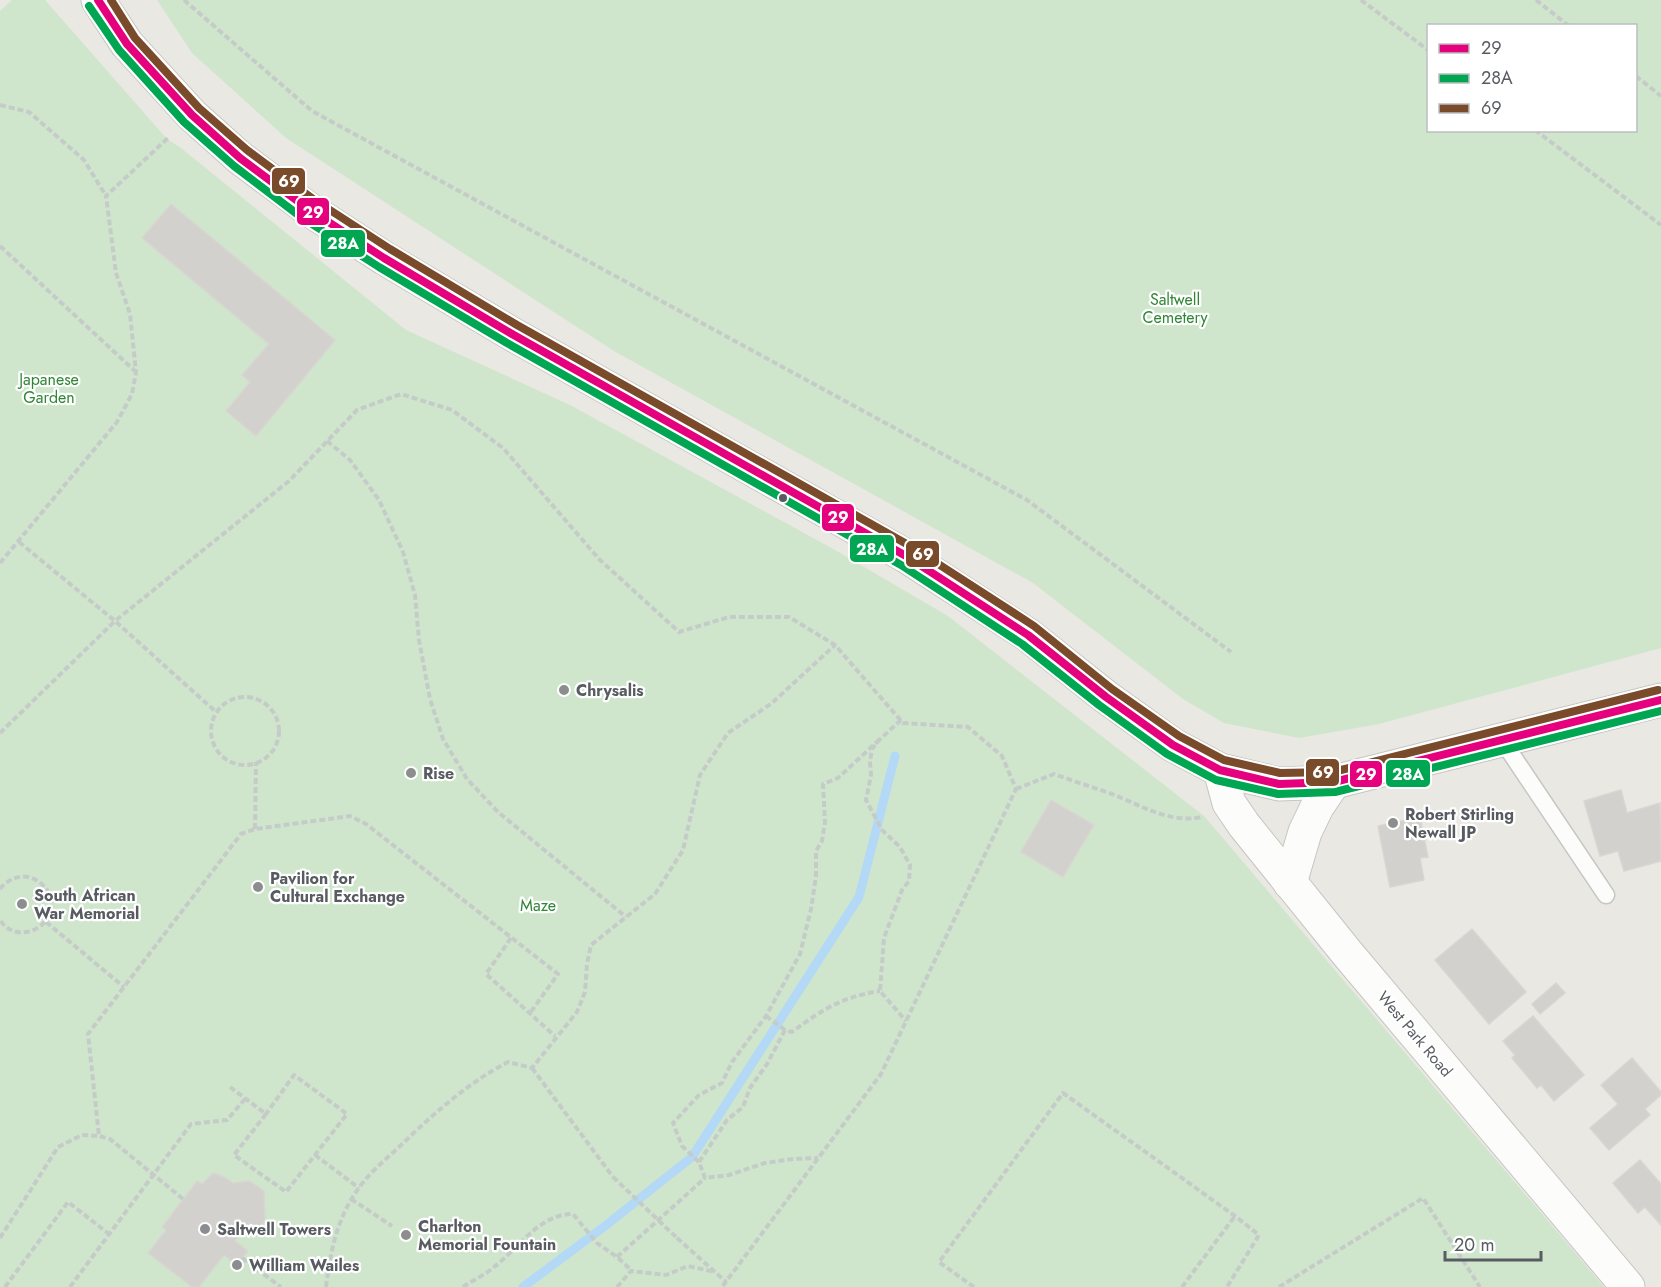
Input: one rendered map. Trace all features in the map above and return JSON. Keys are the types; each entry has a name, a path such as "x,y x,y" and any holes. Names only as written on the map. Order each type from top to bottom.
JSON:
{"street":[{"path":"98,0 127,44 192,115 240,158 307,208 384,258 512,334 906,556 1028,635 1106,697 1173,745 1220,770 1280,784 1334,782 1661,700"},
{"name":"West Park Road","path":"1220,770 1229,803 1290,884 1628,1287"},
{"path":"1290,884 1305,831 1317,807 1334,782"}],"lane":[{"path":"1502,740 1606,895"}],"path":[{"path":"184,0 312,111 1028,500 1231,652"},
{"path":"1361,0 1427,49"},
{"path":"1536,0 1566,24"},
{"path":"1637,78 1661,96"},
{"path":"0,105 30,112 84,160 106,196 116,273 130,314 136,372 132,394 117,422 0,563"},
{"path":"106,196 192,115"},
{"path":"1538,132 1661,225"},
{"path":"0,246 136,372"},
{"path":"0,733 115,621 289,481 357,410 401,394 452,410 503,448 599,559 679,632 729,617 789,617 835,645 903,723 968,727 1002,756 1016,789"},
{"path":"327,441 350,460 379,500 403,552 416,595 419,640 430,699 443,739 467,779 498,812 626,917"},
{"path":"19,542 115,621 216,712"},
{"path":"532,1068 555,1036 577,1012 585,992 591,945 655,894 683,850 700,775 728,733 772,703 835,645"},
{"path":"237,698 257,699 271,709 278,722 278,740 270,754 256,762 242,764 226,759 212,741 211,724 216,712 237,698"},
{"path":"705,1178 699,1162 682,1146 673,1124 699,1095 722,1083 732,1062 766,1016 800,954 811,909 816,876 816,852 822,841 825,822 823,784 838,778 901,720"},
{"path":"879,740 872,749 871,775 866,800 882,830 900,847 910,865 909,881 902,890 884,938 880,991 906,1021"},
{"path":"255,829 256,762"},
{"path":"722,1287 881,1074 1016,789 1054,774 1114,795 1151,812 1192,819 1234,810"},
{"path":"99,1136 88,1034 242,834 255,829 350,816 366,824 558,974 530,1013"},
{"path":"0,920 10,930 19,933 29,932 40,928 46,922 52,903 49,892 41,883 30,878 21,876 1,887"},
{"path":"46,922 124,987"},
{"path":"511,938 486,974 555,1036"},
{"path":"766,1016 785,1030 792,1032 824,1008 854,995 880,991"},
{"path":"699,1162 728,1120 743,1107 750,1088 767,1064 785,1030"},
{"path":"326,1287 334,1238 351,1199 359,1188 430,1117 482,1075 508,1062 532,1068 613,1177 726,1282"},
{"path":"294,1075 347,1114 286,1192 234,1155 266,1114 294,1075"},
{"path":"230,1087 266,1114"},
{"path":"974,1287 939,1262 1063,1093 1259,1235 1227,1287"},
{"path":"70,1287 191,1124 227,1120 245,1099"},
{"path":"0,1238 58,1147 82,1135 110,1139 183,1199"},
{"path":"315,1155 359,1188"},
{"path":"617,1257 705,1178 729,1175 765,1163 818,1158"},
{"path":"1279,1287 1423,1198 1480,1287"},
{"path":"351,1199 392,1226"},
{"path":"5,1287 68,1202 109,1234"},
{"path":"463,1287 493,1269 537,1228 560,1214 573,1214 597,1243 632,1271"},
{"path":"1182,1287 1235,1216"},
{"path":"242,1258 281,1287"},
{"path":"617,1287 631,1271 666,1275 688,1266 715,1272"}],"green space":[{"path":"12,0 45,0 167,139 406,330 570,405 835,550 948,616 1204,816 1604,1287 0,1287 0,11"},
{"name":"Saltwell Cemetery","path":"157,0 1661,0 1661,648 1379,724 1299,738 1224,723 1183,699 1033,583 614,351 286,138 192,53"}],"building":[{"path":"171,204 335,340 256,436 226,411 250,382 242,375 269,344 142,238"},
{"path":"1621,790 1627,813 1660,803 1661,861 1624,871 1618,851 1600,856 1584,801"},
{"path":"1051,800 1094,825 1063,877 1021,852"},
{"path":"1420,817 1428,857 1420,858 1424,880 1390,887 1378,826"},
{"path":"1472,929 1526,992 1489,1024 1435,960"},
{"path":"1556,983 1565,993 1540,1014 1532,1004"},
{"path":"1533,1016 1584,1075 1554,1101 1541,1085 1537,1088 1512,1058 1515,1055 1503,1041"},
{"path":"1632,1058 1661,1092 1661,1095 1645,1109 1650,1115 1609,1150 1590,1128 1618,1104 1601,1085"},
{"path":"1640,1160 1661,1184 1661,1225 1645,1207 1638,1213 1613,1183"},
{"name":"Saltwell Towers","path":"213,1173 233,1183 250,1181 264,1191 265,1220 261,1226 253,1227 250,1223 235,1241 248,1251 237,1265 224,1255 199,1287 192,1287 148,1253 166,1230 162,1227 197,1181 202,1184"}],"waterway":[{"path":"523,1287 692,1157 859,897 895,756"}],"transit line":[{"name":"29","path":"98,0 127,44 192,115 240,158 307,208 384,258 512,334 906,556 1028,635 1106,697 1173,745 1220,770 1279,784 1334,782 1661,700"},
{"name":"69","path":"111,0 135,38 199,108 247,150 313,199 390,249 517,325 912,547 1034,626 1112,689 1179,736 1224,760 1280,773 1333,772 1658,690"},
{"name":"28A","path":"89,6 119,50 184,122 234,166 301,217 379,267 507,343 901,565 1022,644 1099,705 1167,754 1216,780 1278,794 1335,792 1661,711"}],"place":[{"name":"Chrysalis","path":"564,690"},
{"name":"Rise","path":"411,773"},
{"name":"Robert Stirling Newall JP","path":"1393,823"},
{"name":"Pavilion for Cultural Exchange","path":"258,887"},
{"name":"South African War Memorial","path":"22,904"},
{"name":"Saltwell Towers","path":"205,1229"},
{"name":"Charlton Memorial Fountain","path":"406,1235"},
{"name":"William Wailes","path":"237,1265"}],"park label":[{"name":"Japanese Garden","path":"49,388"},
{"name":"Maze","path":"538,905"}]}
